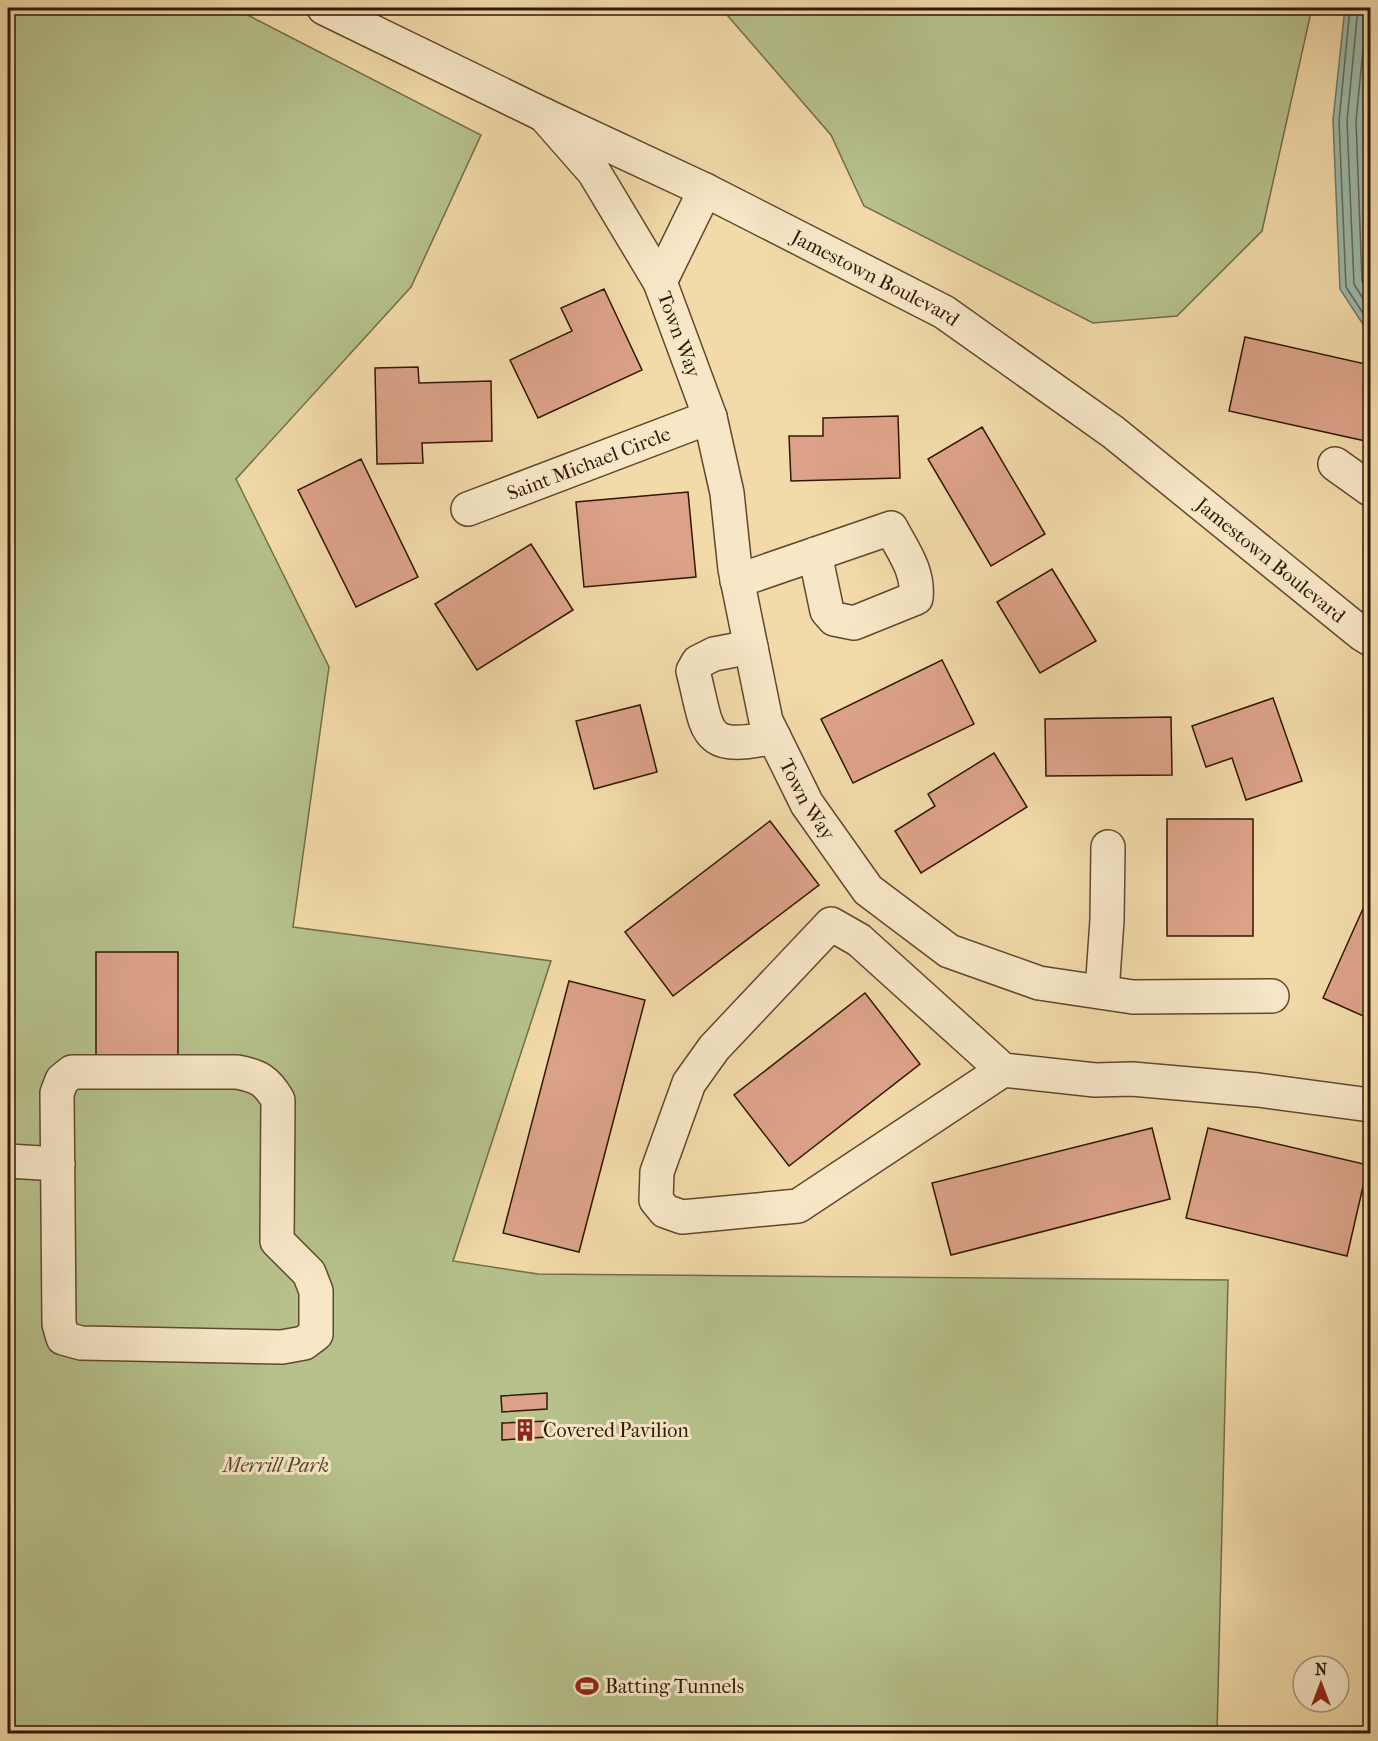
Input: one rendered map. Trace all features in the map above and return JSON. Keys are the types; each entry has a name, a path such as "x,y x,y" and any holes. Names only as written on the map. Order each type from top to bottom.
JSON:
{"street":[{"name":"Jamestown Boulevard","path":"324,8 705,190 944,312 1113,432 1371,639"},
{"name":"Town Way","path":"544,115 594,172 660,282 710,417 727,493 737,581 766,721 807,804 868,890 949,951 1039,983 1134,997 1272,996"},
{"name":"Town Way","path":"660,282 705,190"},
{"name":"Saint Michael Circle","path":"468,509 710,417"},
{"path":"1335,464 1371,489"},
{"path":"737,581 815,554 891,528 915,572 918,586 916,598 854,623 834,619 827,611 815,554"},
{"path":"751,647 714,654 698,662 693,671 707,724 715,738 725,742 746,743 774,737"},
{"path":"1102,992 1107,920 1108,847"},
{"path":"1003,1070 798,1206 682,1217 665,1211 656,1200 657,1172 689,1083 714,1048 831,924 858,940 1003,1070 1095,1080 1132,1079 1258,1090 1371,1105"},
{"path":"72,1072 237,1072 254,1075 271,1087 278,1100 277,1241 309,1274 316,1291 316,1334 304,1343 282,1347 81,1343 63,1338 59,1324 58,1164 57,1093 62,1080 72,1072"},
{"path":"8,1161 58,1164"}],"green space":[{"name":"Merrill Park","path":"8,8 234,8 481,135 411,287 236,479 329,667 293,927 551,961 453,1261 538,1274 1228,1280 1217,1733 8,1734"},
{"path":"721,8 1312,8 1262,231 1177,316 1093,323 864,206 831,135"}],"water":[{"path":"1345,8 1370,8 1370,331 1366,329 1340,289 1333,120"}],"building":[{"path":"604,289 642,370 538,418 510,360 572,331 561,308"},
{"path":"1245,337 1370,365 1370,442 1229,411"},
{"path":"418,367 419,383 491,381 492,441 422,443 423,463 377,464 375,368"},
{"path":"898,416 900,478 791,481 789,436 823,436 823,418"},
{"path":"982,427 1045,534 991,566 928,459"},
{"path":"361,459 418,577 356,607 298,490"},
{"path":"688,492 696,577 584,587 576,502"},
{"path":"531,544 573,610 477,670 435,604"},
{"path":"1052,569 1096,641 1040,673 997,602"},
{"path":"942,660 974,724 853,783 821,719"},
{"path":"1273,698 1302,781 1246,800 1232,758 1206,767 1192,726"},
{"path":"640,705 657,772 594,789 576,721"},
{"path":"1171,717 1172,775 1046,776 1045,719"},
{"path":"994,753 1027,807 921,873 895,831 935,806 928,794"},
{"path":"1167,819 1253,819 1253,936 1167,936"},
{"path":"770,821 819,885 673,996 625,932"},
{"path":"1370,893 1370,1019 1323,998"},
{"path":"96,952 178,952 178,1058 96,1058"},
{"path":"569,981 645,1000 579,1252 503,1233"},
{"path":"865,993 920,1064 789,1166 734,1095"},
{"path":"1152,1128 1170,1199 951,1255 932,1183"},
{"path":"1208,1128 1368,1165 1347,1256 1186,1218"},
{"name":"Covered Pavilion","path":"547,1393 547,1409 502,1412 501,1396"},
{"name":"Covered Pavilion","path":"548,1421 547,1437 502,1440 502,1423"}],"place":[{"name":"Covered Pavilion","path":"525,1430"},
{"name":"Batting Tunnels","path":"587,1686"}]}
